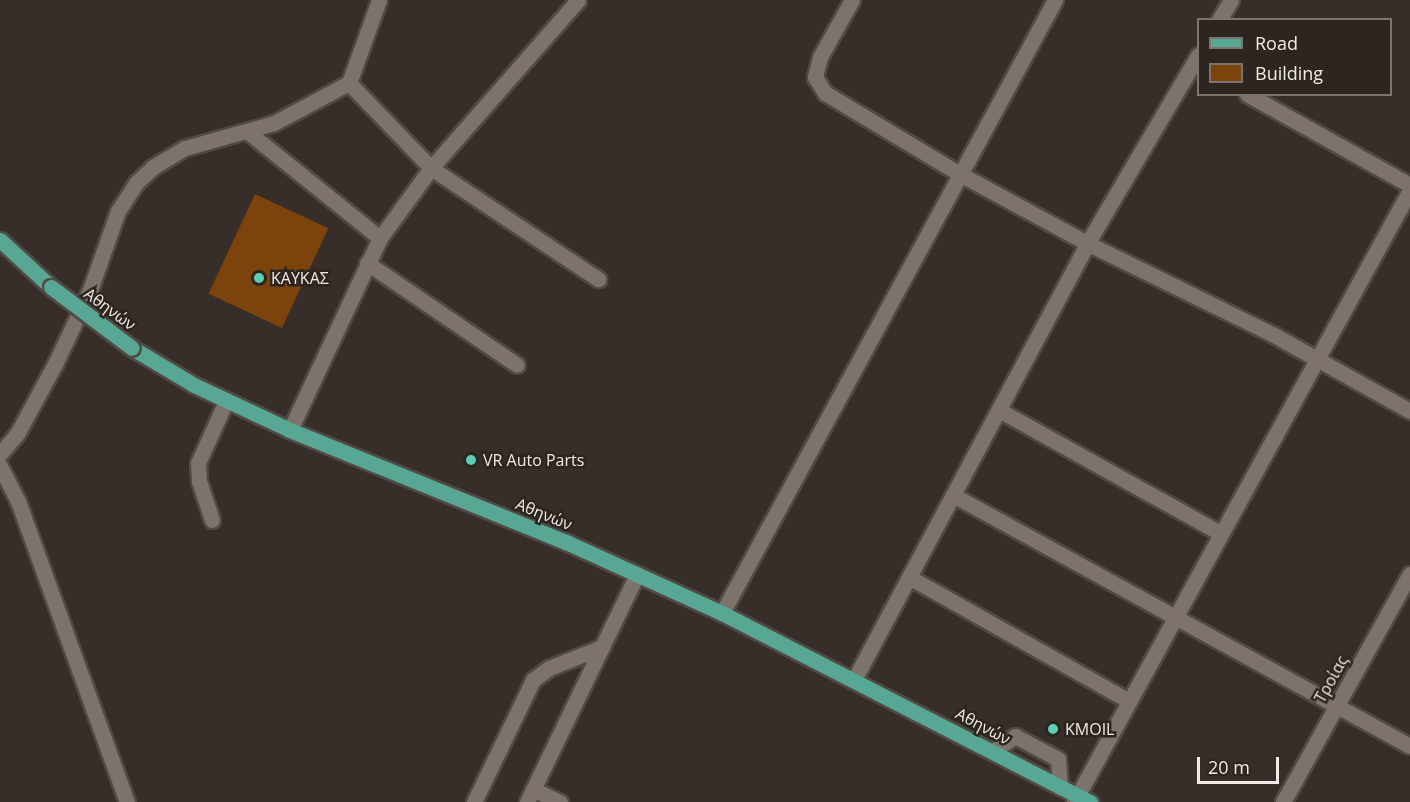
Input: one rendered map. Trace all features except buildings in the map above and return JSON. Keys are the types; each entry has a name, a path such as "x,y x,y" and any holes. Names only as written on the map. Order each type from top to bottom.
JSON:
{"main road":[{"name":"Αθηνών","path":"0,240 51,287 132,348 225,401 637,574 722,613 855,678 1060,787 1080,800"}],"street":[{"path":"290,430 380,238 431,168 578,0"},
{"path":"852,0 820,57 815,77 825,93 958,173 1088,243 1318,358 1410,411"},
{"path":"722,613 958,173 1055,0"},
{"path":"1220,18 1231,0"},
{"path":"0,454 17,434 55,364 90,290 118,211 133,187 153,167 185,148 248,132 349,83 376,1"},
{"path":"855,678 1088,243 1197,62"},
{"path":"349,83 431,168 598,279"},
{"path":"1252,96 1410,185"},
{"path":"248,132 380,238"},
{"path":"1080,800 1127,700 1410,190"},
{"path":"367,263 517,365"},
{"path":"212,520 199,481 198,463 225,401"},
{"path":"999,410 1220,533"},
{"path":"0,466 18,501 128,802"},
{"path":"953,495 1410,747"},
{"path":"560,802 530,796 637,574"},
{"name":"Τροίας","path":"1283,802 1410,574"},
{"path":"909,577 1127,700"},
{"path":"474,802 533,680 549,668 602,647"},
{"path":"993,751 1015,736 1059,759 1060,787"}],"place":[{"name":"ΚΑΥΚΑΣ","path":"259,278"},
{"name":"VR Auto Parts","path":"471,460"},
{"name":"KMOIL","path":"1053,729"}]}
